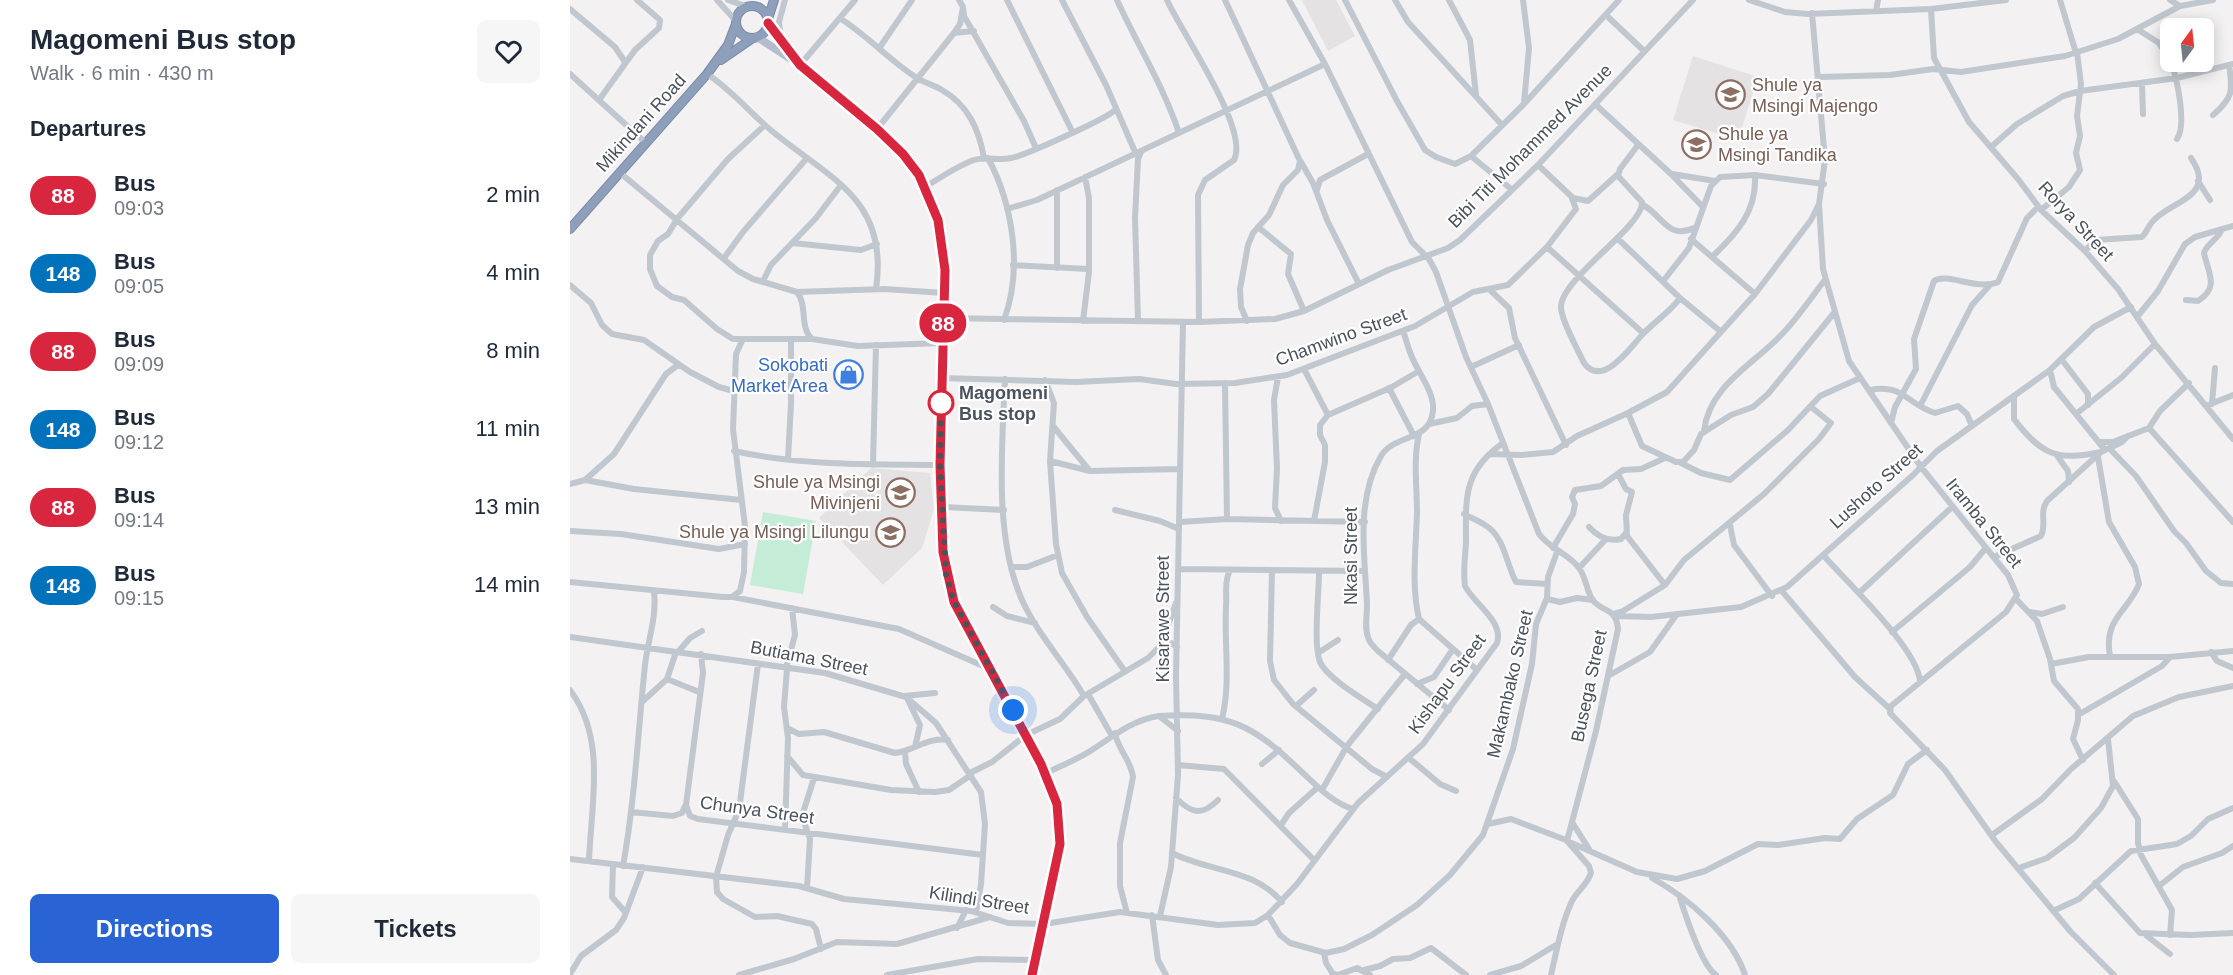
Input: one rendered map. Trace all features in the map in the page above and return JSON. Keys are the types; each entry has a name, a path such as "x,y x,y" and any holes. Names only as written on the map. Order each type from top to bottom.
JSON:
{"highway":[{"path":"760,0 741,10 736,22 742,34 755,38 763,34 774,0"},
{"path":"750,6 762,10 768,21"},
{"name":"Mikindani Road","path":"570,230 707,74 728,45 736,22"},
{"name":"Mikindani Road","path":"713,66 755,38"}],"main road":[{"path":"768,21 781,42 800,65"},
{"path":"755,38 800,65 877,129 903,154 925,187 941,234 944,293 940,465 943,552 954,602 1046,773 1057,804 1060,825 1056,869 1032,975"}],"street":[{"path":"599,100 625,62 661,24 657,16 637,0"},
{"path":"717,0 736,22"},
{"path":"728,0 750,6"},
{"path":"781,42 779,22 785,0"},
{"path":"800,65 855,0"},
{"path":"880,47 912,0"},
{"path":"959,0 964,16 1036,148"},
{"path":"1007,0 1072,131"},
{"path":"1062,0 1106,84 1115,110 1138,153 1135,218 1138,321"},
{"path":"1117,0 1152,74 1168,101 1179,133"},
{"path":"1167,0 1226,110 1237,138 1237,155 1231,163 1205,180 1198,195 1199,322"},
{"path":"1225,0 1359,284"},
{"path":"1289,0 1325,64 1412,242 1426,255 1436,272 1447,306 1539,534 1555,550 1579,568 1593,600"},
{"path":"1345,0 1425,150 1451,163 1471,156 1524,104 1619,0"},
{"path":"1395,0 1408,22 1502,125"},
{"path":"1449,0 1470,40 1476,96"},
{"path":"1523,0 1529,48 1524,104"},
{"name":"Bibi Titi Mohammed Avenue","path":"943,318 1199,322 1275,319 1304,311 1359,284 1448,248 1461,240 1510,189 1538,165 1643,50 1693,0"},
{"path":"1749,0 1785,12 1812,14 1931,9 2006,0"},
{"path":"1876,11 1878,0"},
{"path":"1920,406 1970,310 1990,285 2002,277 2022,227 2040,208 2069,188 2079,172 2076,153 2080,136 2077,116 2080,91 2077,53 2060,0"},
{"path":"2170,0 2180,6"},
{"path":"1819,77 1890,75 1929,69 1943,71 2021,63 2077,53 2118,39 2180,6 2213,0"},
{"path":"877,129 954,33 960,24 963,7"},
{"path":"570,9 615,47 625,62"},
{"name":"Rorya Street","path":"1931,9 1933,54 1958,106 2040,208 2085,251 2131,307 2155,344 2209,405 2233,439"},
{"name":"Iramba Street","path":"1812,14 1825,160 1820,204 1824,281 1849,362 1921,467 1994,557 2015,587 2016,599"},
{"path":"1606,15 1643,50"},
{"path":"841,19 917,78 951,95 968,113 978,133 986,158 1002,188 1007,209 1013,265 1010,297 1004,320"},
{"path":"2137,29 2160,44"},
{"path":"954,33 974,31"},
{"path":"1007,209 1026,204 1057,190 1325,64"},
{"path":"1991,147 2002,135 2056,98 2080,91 2177,78 2231,65 2230,97 2212,115"},
{"path":"2175,72 2182,128 2177,139"},
{"path":"570,74 646,142"},
{"path":"707,74 744,104 765,125 842,185 866,211 875,231 877,244 876,289"},
{"path":"2142,84 2143,114"},
{"path":"1595,104 1702,206"},
{"path":"925,187 965,164 986,158 1008,159 1106,118 1115,110"},
{"path":"1106,118 1121,122"},
{"path":"765,125 728,159 677,219 668,234 652,249 650,262 657,286 672,297 689,303 726,336 742,341 812,339 829,343 876,345 942,343"},
{"path":"1538,165 1573,198 1588,201 1618,174 1638,145"},
{"path":"1316,191 1320,180 1368,154"},
{"path":"1471,156 1510,189"},
{"path":"724,258 743,232 807,158"},
{"path":"2085,251 2095,240 2123,240 2144,236 2155,219 2188,199 2198,181 2198,170 2191,158"},
{"path":"1247,321 1241,307 1241,278 1248,244 1258,227 1267,218 1283,185 1298,170 1300,161"},
{"path":"620,172 738,271 763,281 797,292 876,289 944,293"},
{"path":"1618,174 1643,205 1674,232 1682,233 1694,228"},
{"path":"1671,174 1714,181 1730,175 1824,184"},
{"path":"1713,255 1748,217 1755,189 1755,176"},
{"path":"1083,321 1088,269 1089,198 1085,177"},
{"path":"1664,280 1686,253 1702,206 1714,181"},
{"path":"2198,181 2210,200"},
{"path":"763,281 771,265 842,185"},
{"path":"1057,190 1057,268"},
{"name":"Chamwino Street","path":"941,378 1076,382 1139,379 1180,383 1225,383 1278,377 1304,369 1357,346 1403,331 1434,316 1473,292 1508,285 1547,247 1574,213 1573,198"},
{"path":"1490,454 1550,452 1666,392 1755,294 1811,220 1820,204"},
{"path":"1643,205 1635,219 1579,277 1563,298 1561,307 1586,367 1597,370 1611,366 1680,298"},
{"path":"2137,316 2158,291 2185,244 2195,237 2233,226"},
{"path":"1258,227 1292,254 1288,274 1304,311"},
{"path":"2186,300 2198,301 2209,290 2212,279 2205,251 2218,239 2222,229"},
{"path":"1617,238 1664,280 1680,298 1720,331"},
{"path":"1691,239 1713,255 1755,294"},
{"path":"792,243 861,250 877,244"},
{"path":"1547,247 1643,333"},
{"path":"1013,265 1088,269"},
{"path":"1891,423 1895,407 1916,369 1914,339 1934,281 1941,278 1976,285 1990,285"},
{"path":"1681,463 1694,451 1704,431 1708,411 1722,388 1783,333 1824,281"},
{"path":"570,285 591,303 607,330 618,336 644,340 678,365 719,387 734,391"},
{"path":"1490,290 1509,308 1519,345 1566,445"},
{"path":"797,292 802,303 807,333 812,339"},
{"name":"Lushoto Street","path":"1614,615 1677,614 1741,608 1772,596 1824,556 1847,532 1937,451 2050,370 2094,327 2131,307"},
{"path":"1704,431 1759,403 1834,313"},
{"name":"Kisarawe Street","path":"1160,916 1172,853 1178,765 1177,647 1183,416 1180,383 1183,322"},
{"path":"1403,331 1432,404 1429,424 1450,420 1468,407 1488,404"},
{"path":"788,459 791,340"},
{"path":"732,597 738,594 742,585 745,544 735,451 734,391 736,354 742,341"},
{"path":"2076,414 2136,364 2155,344"},
{"path":"873,465 876,345"},
{"path":"1471,367 1519,345"},
{"path":"2062,360 2088,394 2088,405"},
{"path":"585,480 614,454 666,374 678,365"},
{"path":"2209,405 2215,368"},
{"path":"1304,369 1328,415"},
{"path":"2050,370 2054,387 2100,442 2104,452 2112,529 2128,553 2139,579 2137,588 2114,622 2109,644 2110,656"},
{"path":"1314,521 1325,462 1325,445 1320,435 1320,425 1328,415 1389,388 1419,371"},
{"path":"1278,377 1274,390 1276,512 1281,521"},
{"path":"1629,413 1642,446 1701,473 1730,480 1826,392 1860,378"},
{"path":"1005,379 1001,476 1011,567 1016,586 1035,623 1114,735 1132,768 1133,777 1119,858 1120,886 1126,913"},
{"path":"1045,380 1054,403 1050,461 1060,565 1077,602 1124,670"},
{"path":"1265,380 1274,390"},
{"path":"1225,383 1227,519"},
{"path":"2100,442 2113,442 2149,428 2160,411 2189,383"},
{"path":"1870,390 1886,387 1937,413 1952,406 1958,406 1967,414 1972,426"},
{"path":"1389,388 1417,435 1415,592 1419,619 1477,670"},
{"path":"2209,405 2233,395"},
{"path":"2014,396 2012,409 2016,421 2042,448 2058,456 2080,458 2104,452"},
{"path":"1614,615 1665,585 1688,556 1730,525 1830,427 1831,422 1811,407"},
{"name":"Nkasi Street","path":"1429,424 1417,435 1392,444 1380,457 1370,483 1365,522 1363,572 1369,640 1388,660 1449,710"},
{"path":"1053,426 1090,471"},
{"path":"2149,428 2233,522"},
{"path":"1994,557 2041,536 2044,527 2044,505 2104,452 2128,436"},
{"name":"Kishapu Street","path":"1316,858 1353,809 1423,744 1495,647 1499,635 1494,622 1470,596 1465,586 1464,514 1468,486 1490,454 1503,443"},
{"path":"735,451 788,459 873,465 940,465"},
{"path":"2104,452 2136,476 2174,531 2186,543 2206,571 2221,583 2233,584"},
{"path":"2058,456 2068,472 2069,482"},
{"path":"1665,585 1627,533 1626,515 1632,492 1626,489 1618,474 1623,470 1641,469 1666,458"},
{"path":"1050,461 1090,471 1180,469"},
{"name":"Makambako Street","path":"1324,953 1344,949 1371,935 1417,905 1457,867 1483,835 1516,738 1532,664 1534,632 1540,610 1547,599 1547,584 1555,550 1573,514 1575,504 1572,501 1573,492 1577,488 1601,486 1618,474"},
{"path":"570,484 585,480 634,489 741,500"},
{"path":"943,507 1004,510"},
{"path":"1859,593 1952,507"},
{"path":"1115,510 1180,525 1227,519 1365,522"},
{"path":"1268,520 1276,512"},
{"path":"1464,514 1484,524 1492,531 1504,549 1516,582 1547,584"},
{"path":"1730,525 1734,545 1772,596"},
{"path":"1589,527 1606,539 1619,540 1627,533"},
{"path":"570,531 615,534 719,549 745,544"},
{"path":"1579,568 1606,539"},
{"path":"1892,632 1970,567 1986,549"},
{"path":"1011,567 1020,568 1058,555"},
{"path":"1824,556 1892,632 1918,670 1920,681"},
{"path":"1045,561 1060,565"},
{"path":"1179,569 1363,572"},
{"path":"1222,719 1228,662 1224,628 1227,579 1230,570"},
{"path":"1272,570 1271,670 1281,692 1375,771 1387,777"},
{"path":"1319,572 1318,653 1324,668 1378,709"},
{"path":"570,582 654,592 732,597 899,629 990,669"},
{"path":"1781,590 1855,677 1890,709 1893,717 1927,750 1959,787 1992,835 2054,911 2114,975"},
{"path":"623,866 632,809 654,592"},
{"path":"1547,599 1560,602 1577,598 1593,600"},
{"path":"787,756 797,771 814,778 919,792 946,791 992,762 1026,735 1060,719 1086,695 1124,670 1142,663 1161,645 1178,599"},
{"path":"1890,709 1920,681 1998,619 2016,599 2030,612 2040,630 2054,681 2074,703 2078,715 2073,739 2083,760"},
{"name":"Busega Street","path":"1567,840 1596,731 1618,629 1614,615 1593,600"},
{"path":"993,607 1007,616 1035,623"},
{"path":"2030,612 2042,614 2063,607"},
{"path":"785,830 787,728 784,707 787,668 795,635 792,608"},
{"path":"1608,676 1650,652 1677,614"},
{"path":"1388,660 1411,625 1419,619"},
{"path":"642,702 668,679 677,652 685,642 702,631"},
{"name":"Butiama Street","path":"570,637 648,650 700,654 846,678 905,697 924,710 948,740 981,792 984,807 983,855 976,912"},
{"path":"1318,653 1338,640"},
{"path":"1161,645 1171,643 1177,647"},
{"path":"1417,684 1434,677 1453,649"},
{"path":"2051,664 2079,658 2170,657 2233,651"},
{"path":"2211,652 2217,661 2233,668"},
{"name":"Chunya Street","path":"700,654 703,673 686,805 690,816 983,855"},
{"path":"2078,715 2162,666 2170,657"},
{"path":"758,664 739,810 716,877 718,895 737,905 742,912 759,918 777,916 814,926 821,949"},
{"path":"1281,825 1289,813 1320,788 1347,746 1405,674"},
{"path":"1992,835 2042,799 2133,716 2179,698 2232,686 2233,678"},
{"path":"668,679 699,692"},
{"path":"570,690 589,731 594,752 589,861"},
{"path":"1296,706 1314,690"},
{"path":"915,747 920,725 905,697 935,693"},
{"path":"1046,773 1082,756 1138,721 1159,716 1179,715 1222,719 1244,725 1279,750 1336,802 1353,809"},
{"path":"1159,716 1178,731"},
{"path":"787,728 799,734 824,732 885,752 904,752 936,738 948,740"},
{"path":"2108,739 2108,763 2113,778 2138,819 2139,848 2172,910 2170,935"},
{"path":"1262,764 1279,750"},
{"path":"1647,874 1677,879 1688,878 1755,845 1783,845 1842,837 1857,819 1893,795 1908,764 1927,750"},
{"path":"904,752 906,764 919,792"},
{"path":"1408,758 1440,784 1456,791"},
{"path":"1178,765 1224,769 1316,858"},
{"path":"807,888 810,843 802,816 814,778"},
{"path":"2019,868 2047,858 2086,827 2111,792 2113,778"},
{"path":"1176,798 1189,811 1198,812 1206,810 1218,800"},
{"path":"632,809 640,812 679,815 686,805"},
{"path":"2054,911 2071,904 2127,854 2139,848 2163,847 2183,841 2203,822 2233,808"},
{"path":"1487,824 1502,819 1514,820 1647,874 1679,895 1727,944 1745,975"},
{"path":"1572,822 1589,849"},
{"path":"810,843 820,834"},
{"path":"1551,975 1556,945 1572,900 1591,873 1589,866 1567,840"},
{"path":"2159,886 2183,867 2222,853 2233,846"},
{"path":"1172,853 1189,861 1253,878 1272,890 1281,902"},
{"name":"Kilindi Street","path":"570,859 807,888 844,899 966,910 1008,923 1044,924 1107,912 1152,915 1235,926 1255,922 1268,915 1316,858"},
{"path":"613,864 612,897 626,913"},
{"path":"570,974 581,956 616,930 626,913 643,867"},
{"path":"2095,883 2138,932 2170,935 2233,933"},
{"path":"1679,895 1702,954 1716,975"},
{"path":"957,928 966,910"},
{"path":"1152,915 1158,960 1166,975"},
{"path":"1268,915 1280,935 1290,943 1324,953 1333,974 1338,975 1353,969 1364,970 1380,966 1393,959 1410,958 1431,948 1466,975"},
{"path":"739,975 843,941 897,944 990,917"},
{"path":"2144,934 2170,954"},
{"path":"1490,975 1521,966 1556,945"},
{"path":"887,975 978,959 1036,960"},
{"path":"1364,970 1370,975"}],"shaded area":[{"path":"1302,0 1336,0 1355,36 1328,51"},
{"path":"1693,56 1758,77 1738,140 1673,120"},
{"path":"871,468 930,473 934,509 922,548 883,585 819,518"}],"green space":[{"path":"763,512 816,521 803,594 750,585"}],"bus line":[{"name":"88","path":"768,23 800,65 839,96 903,154 919,175 938,220 945,270 940,465 946,574 954,602 1046,773 1057,804 1060,825 1056,869 1032,975"}],"place":[{"name":"Shule ya Msingi Majengo","path":"1731,95"},
{"name":"Shule ya Msingi Tandika","path":"1697,144"},
{"name":"Sokobati Market Area","path":"849,375"},
{"name":"Magomeni Bus stop","path":"941,403"},
{"name":"Shule ya Msingi Mivinjeni","path":"901,492"},
{"name":"Shule ya Msingi Lilungu","path":"890,532"}],"route":[{"path":"941,403 941,397 940,465 946,574 954,602 1013,710"}]}
